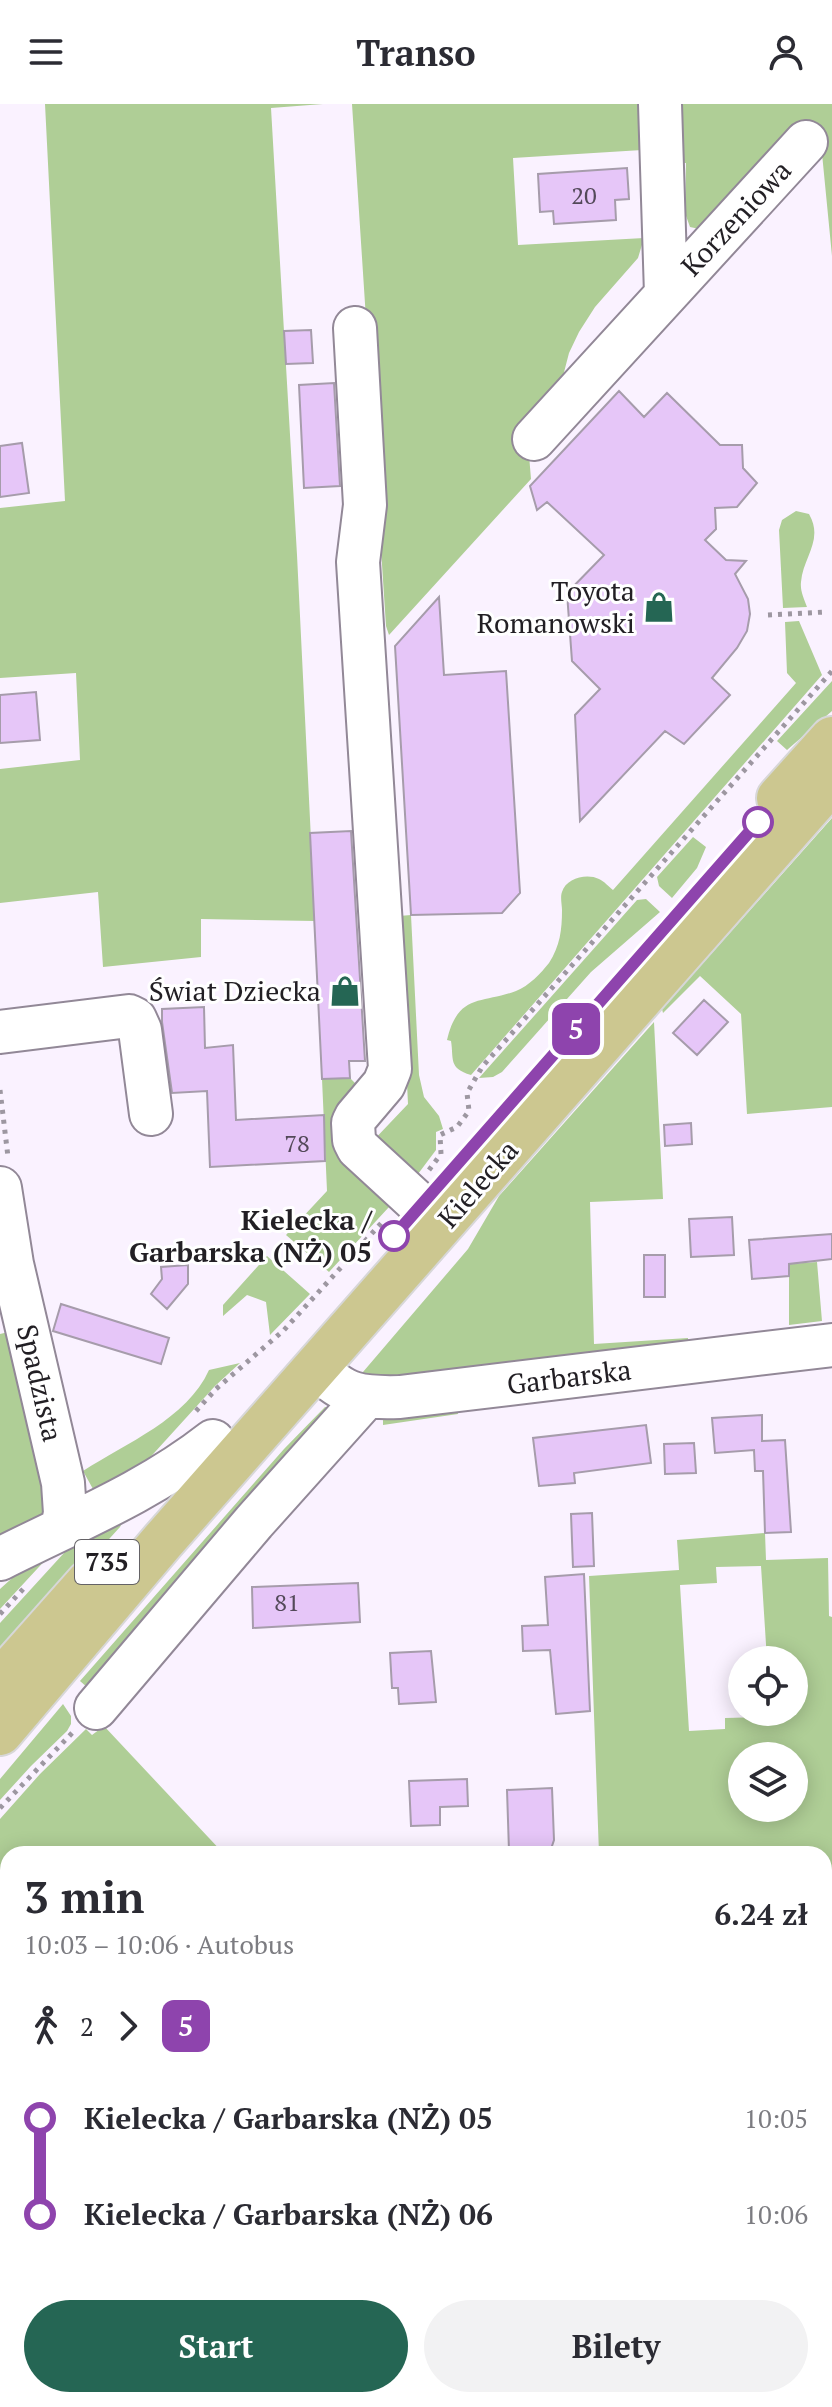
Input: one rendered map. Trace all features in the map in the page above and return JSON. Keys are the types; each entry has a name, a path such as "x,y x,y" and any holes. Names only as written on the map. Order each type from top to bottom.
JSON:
{"main road":[{"name":"Kielecka","path":"0,1682 202,1430 832,739"},
{"name":"Kielecka","path":"0,1733 152,1554 832,781"}],"street":[{"name":"Korzeniowa","path":"660,104 666,294"},
{"name":"Korzeniowa","path":"534,439 806,142"},
{"path":"355,328 365,505 358,562 390,1069 384,1084 356,1117 353,1134 358,1148 414,1199"},
{"path":"0,1032 129,1016 135,1019 140,1030 151,1114"},
{"name":"Spadzista","path":"0,1188 12,1264 63,1483 65,1513 79,1520"},
{"name":"Garbarska","path":"316,1368 345,1392 366,1397 400,1397 832,1345"},
{"path":"96,1708 254,1522 366,1397"},
{"path":"8,1560 165,1477 202,1430"}],"path":[{"path":"768,615 825,612"},
{"path":"202,1430 216,1389 284,1330 414,1199 438,1161 442,1149 440,1135 457,1127 469,1111 467,1093 482,1067 832,671"},
{"path":"0,1808 96,1708"}],"green space":[{"path":"45,104 323,104 271,108 315,921 201,919 201,957 103,967 98,892 0,903 0,769 80,760 76,673 0,678 0,508 65,501"},
{"path":"352,104 640,104 642,150 513,158 518,245 644,238 638,258 595,307 579,332 569,353 562,380 526,419 531,479 389,635 386,626"},
{"path":"671,104 832,104 832,256 820,133 704,230 690,227 685,213 686,163 672,163"},
{"path":"796,511 809,514 813,523 814,540 801,582 807,607 783,608 779,530 782,520"},
{"path":"799,621 822,675 471,1075 455,1066 451,1041 447,1040 458,1014 473,1003 521,989 553,957 560,938 564,887 578,878 594,877 613,890 796,683 787,673 785,622"},
{"path":"832,681 832,711 787,750 777,741"},
{"path":"832,818 832,1107 747,1114 741,1014 700,976 663,1013 662,1009"},
{"path":"693,837 706,847 697,868 672,898 659,886 657,877"},
{"path":"646,899 660,912 591,972 502,1072 493,1077 479,1078 637,900"},
{"path":"411,915 419,1075 424,1097 439,1116 443,1129 436,1132 436,1150 414,1175 370,1144 408,1104 399,916"},
{"path":"654,1022 663,1199 590,1202 594,1344 688,1338 688,1344 449,1379 357,1379 468,1249 499,1196"},
{"path":"350,1078 359,1087 390,1202 389,1207 329,1272 286,1235 327,1191 322,1079"},
{"path":"267,1256 310,1294 270,1335 266,1302 247,1295 223,1316 223,1305"},
{"path":"817,1262 822,1321 789,1325 789,1264"},
{"path":"17,1330 56,1514 0,1542 0,1334"},
{"path":"240,1363 145,1463 93,1489 83,1471 171,1416 186,1403 209,1370"},
{"path":"325,1407 343,1409 88,1688 80,1681 284,1449"},
{"path":"457,1407 458,1414 383,1425 383,1418"},
{"path":"123,1521 0,1659 0,1623 64,1553 68,1542"},
{"path":"765,1533 766,1560 828,1558 829,1616 832,1617 832,1846 599,1846 589,1576 679,1570 677,1540"},
{"path":"50,1555 0,1609 0,1589 20,1571"},
{"path":"63,1704 71,1716 67,1731 0,1800 0,1779"},
{"path":"104,1726 216,1846 0,1846 0,1819 86,1729 92,1735"}],"building":[{"path":"627,168 629,199 615,200 616,220 554,224 553,211 540,212 538,174"},
{"path":"311,330 313,363 286,364 284,331"},
{"path":"334,383 340,486 304,488 299,385"},
{"name":"Toyota Romanowski","path":"619,391 644,417 667,393 720,445 742,445 743,468 757,483 737,507 715,508 716,529 705,540 726,560 746,561 735,574 748,599 750,614 747,631 737,648 712,678 730,695 684,744 665,731 580,821 575,715 600,689 572,661 567,593 604,555 547,502 537,510 530,486"},
{"path":"22,443 29,493 0,497 0,446"},
{"path":"439,597 444,675 506,671 520,893 502,913 411,915 395,646"},
{"path":"36,692 40,740 0,743 0,695"},
{"name":"Świat Dziecka","path":"351,831 365,1061 349,1061 350,1078 322,1079 310,833"},
{"path":"704,1000 728,1022 697,1055 673,1033"},
{"path":"204,1007 205,1048 233,1045 236,1120 324,1115 325,1161 210,1167 207,1091 172,1093 162,1022 162,1009"},
{"path":"691,1123 692,1144 665,1146 664,1125"},
{"path":"732,1217 734,1255 691,1257 689,1219"},
{"path":"832,1234 832,1259 789,1264 789,1276 752,1279 749,1240"},
{"path":"644,1255 665,1255 665,1297 644,1297"},
{"path":"188,1265 188,1284 167,1309 151,1294 162,1279 161,1267"},
{"path":"61,1304 169,1338 161,1364 53,1331"},
{"path":"762,1415 762,1441 785,1440 791,1532 765,1533 763,1471 755,1471 754,1450 715,1453 712,1418"},
{"path":"646,1425 651,1463 574,1473 575,1483 539,1486 533,1438"},
{"path":"694,1443 696,1473 665,1474 664,1444"},
{"path":"592,1513 594,1566 573,1567 571,1514"},
{"path":"584,1574 590,1711 556,1714 550,1650 523,1651 522,1626 548,1625 545,1577"},
{"path":"358,1583 360,1622 253,1628 252,1587"},
{"path":"431,1651 436,1702 399,1704 398,1688 392,1688 390,1653"},
{"path":"467,1779 468,1806 440,1807 440,1825 411,1826 409,1781"},
{"path":"552,1788 552,1846 509,1846 507,1790"}],"bus line":[{"name":"5","path":"394,1236 758,822"}],"place":[{"name":"Toyota Romanowski","path":"659,607"},
{"name":"Świat Dziecka","path":"345,991"},
{"name":"Kielecka / Garbarska (NŻ) 05","path":"394,1236"}]}
